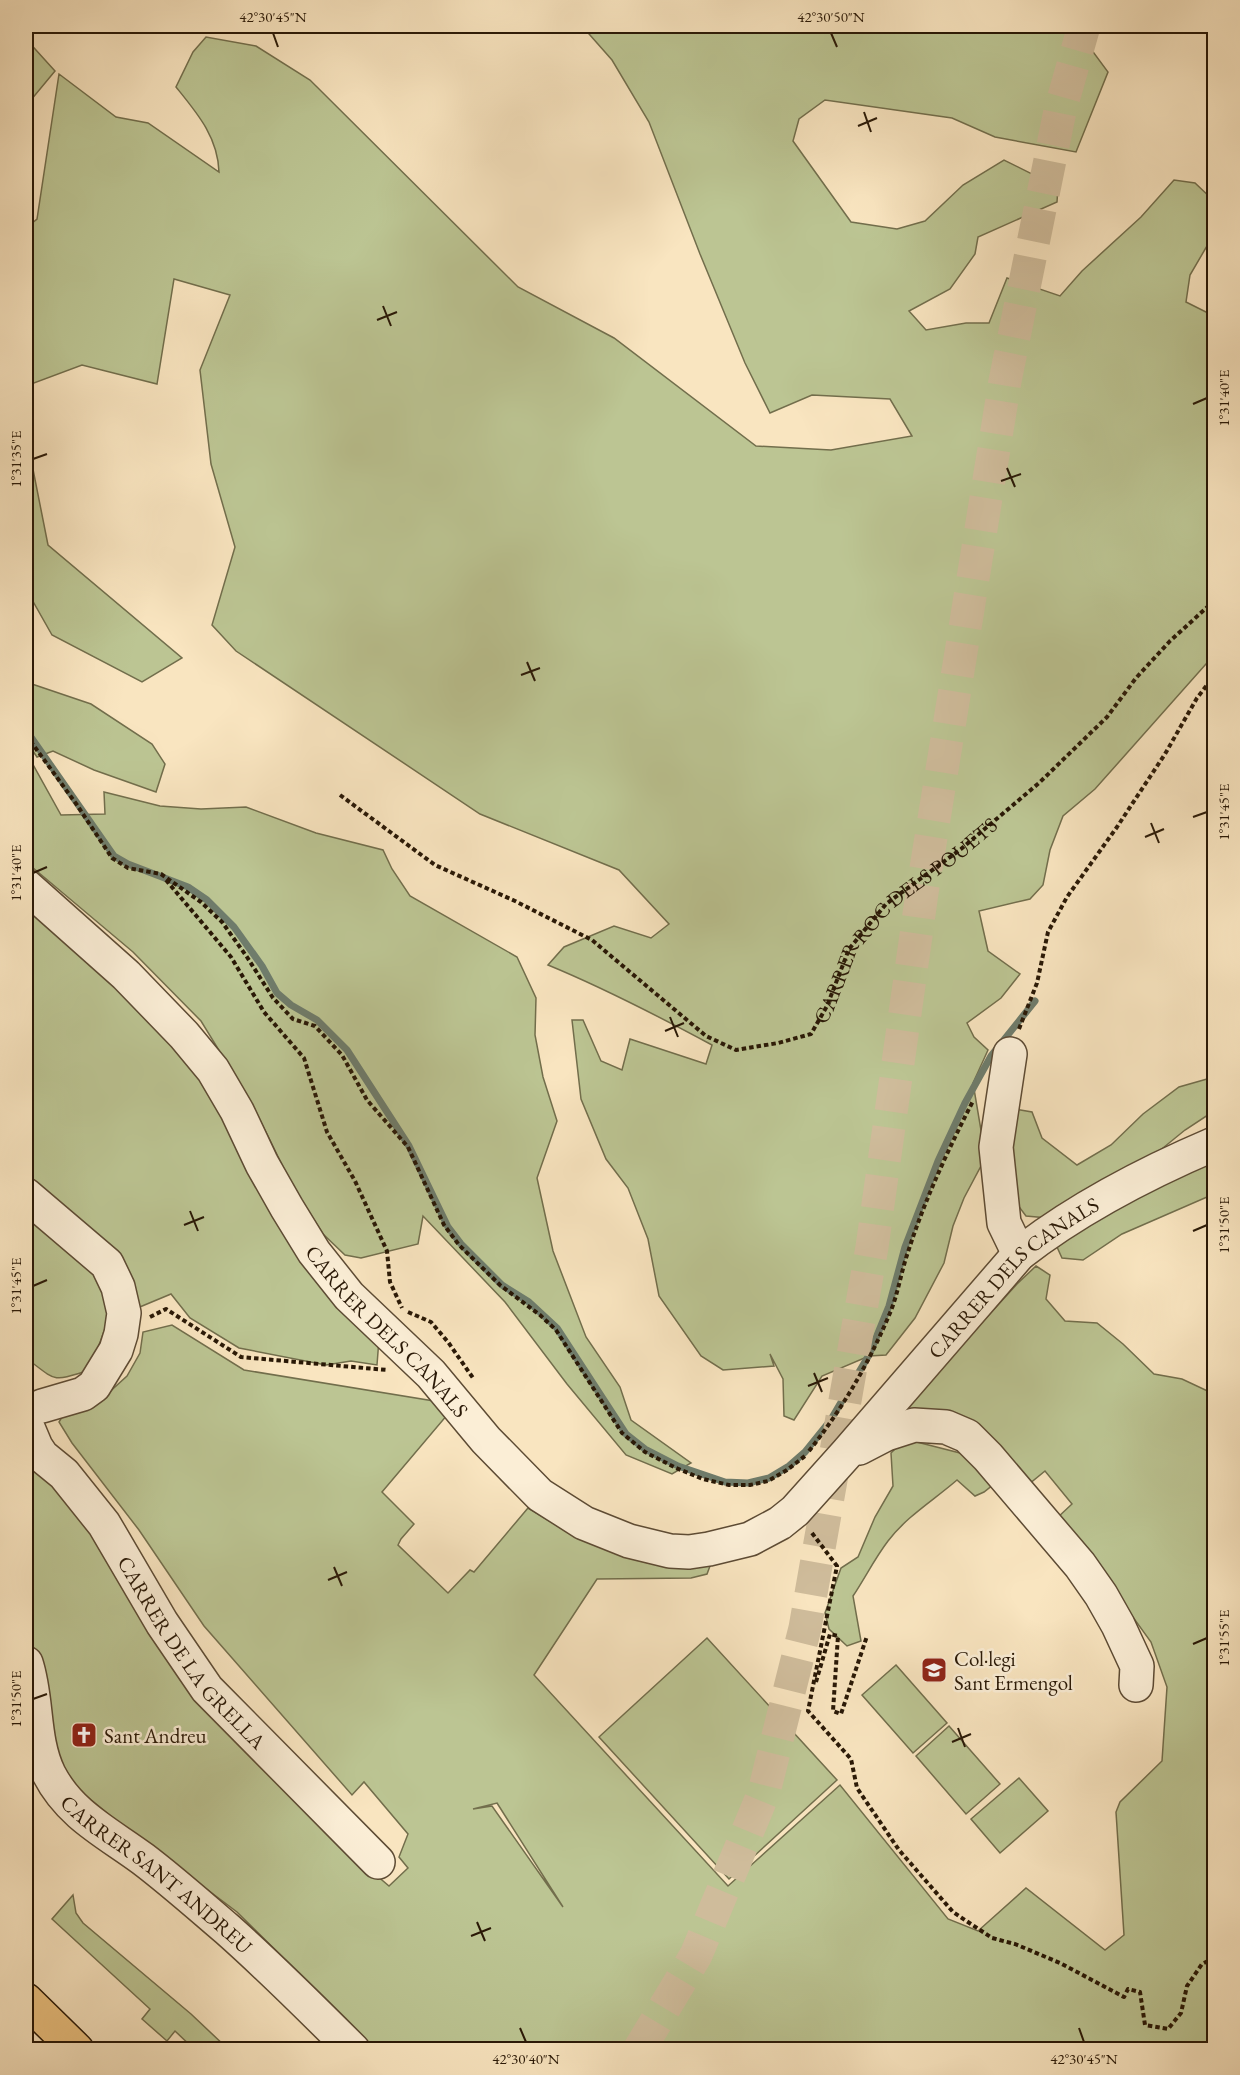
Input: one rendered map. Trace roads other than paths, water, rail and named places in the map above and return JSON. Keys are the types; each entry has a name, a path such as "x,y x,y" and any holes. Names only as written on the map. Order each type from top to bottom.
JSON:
{"main road":[{"path":"26,2000 77,2049"}],"street":[{"name":"CARRER DELS CANALS","path":"26,886 126,975 184,1035 213,1070 237,1111 262,1164 314,1252 349,1296 431,1374 486,1440 540,1495 585,1523 629,1541 670,1551 689,1552 750,1539 780,1523 795,1511 848,1454 1019,1254 1049,1230 1114,1193 1215,1144"},
{"path":"1010,1054 996,1147 1004,1222 1019,1254"},
{"path":"26,1195 107,1264 118,1287 124,1314 116,1350 94,1386 83,1394 30,1415"},
{"name":"CARRER DE LA GRELLA","path":"30,1415 36,1447 42,1456 64,1474 104,1524 162,1623 207,1689 378,1862"},
{"name":"CARRER DELS CANALS","path":"848,1454 886,1434 914,1425 946,1427 967,1436 988,1457 1080,1565 1101,1595 1137,1666 1136,1685"},
{"name":"CARRER SANT ANDREU","path":"26,1663 32,1681 39,1749 50,1775 73,1808 144,1860 228,1930 352,2049"}],"waterway":[{"path":"26,730 114,856 128,864 188,887 207,900 234,927 262,966 277,993 291,1005 317,1020 347,1050 409,1146 448,1227 461,1244 502,1285 529,1302 557,1328 626,1434 645,1449 678,1466 725,1482 748,1483 769,1478 789,1466 805,1452 830,1421 869,1355 889,1306 905,1247 938,1161 965,1103 991,1056 1035,1001"}],"tunnel":[{"path":"639,2050 696,1955 764,1792 805,1628 872,1247 922,893 1005,381 1060,111 1084,26"}],"place":[{"name":"Col·legi Sant Ermengol","path":"934,1670"},
{"name":"Sant Andreu","path":"84,1735"}]}
